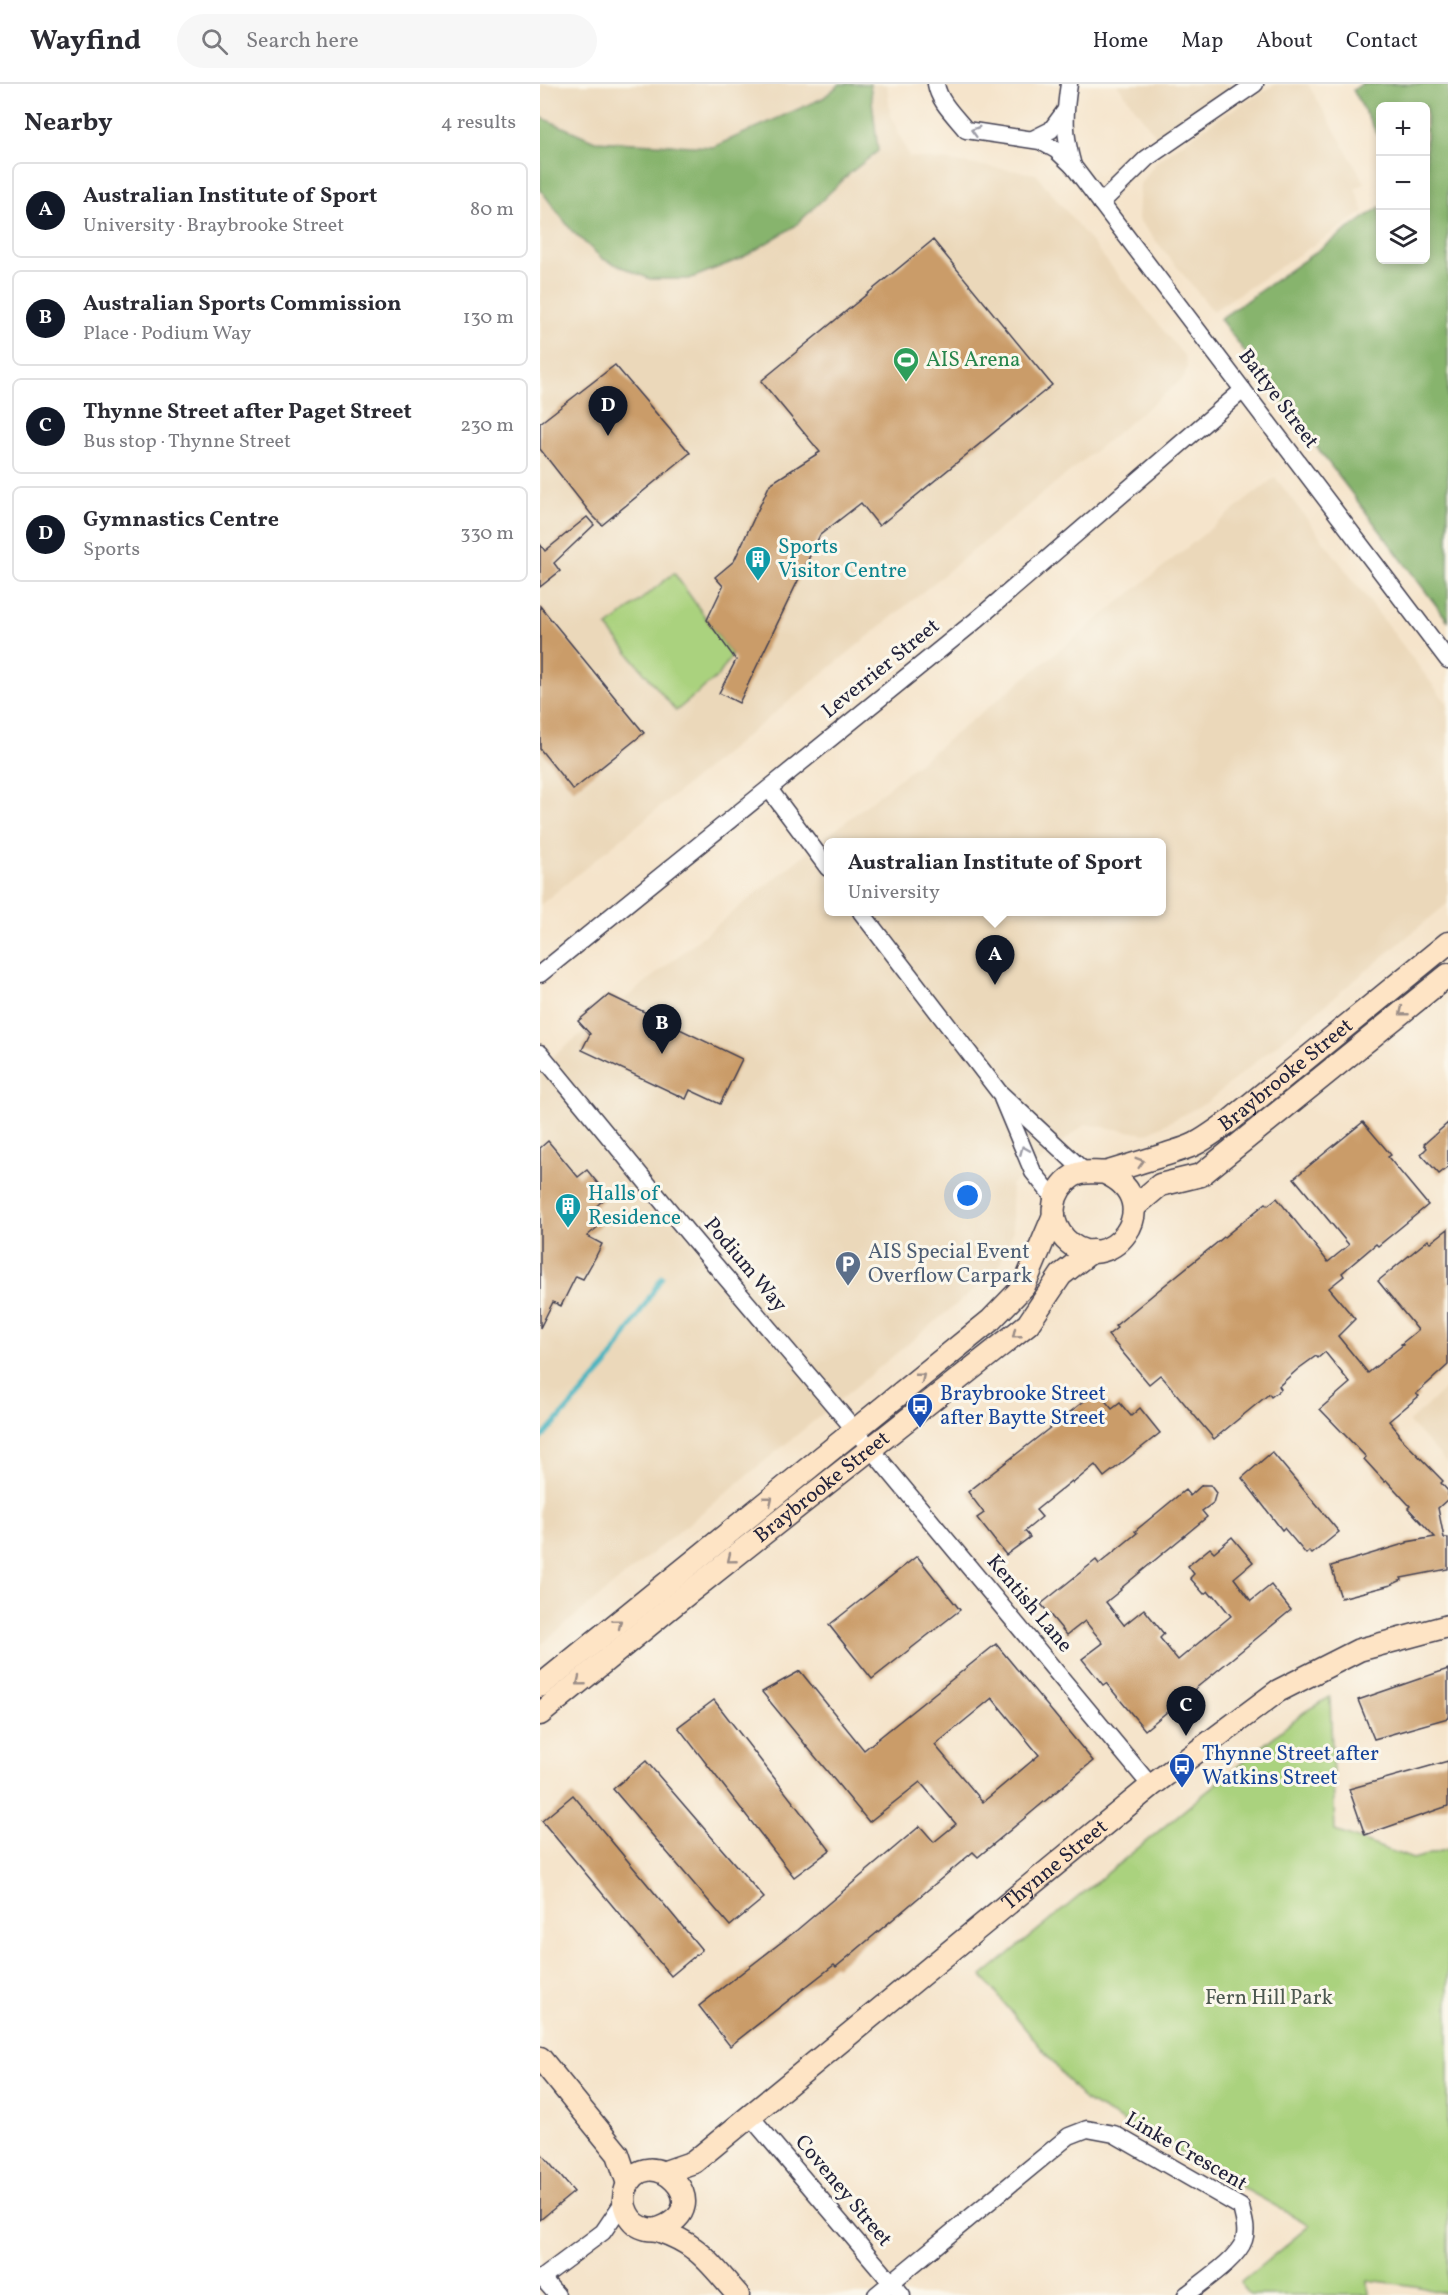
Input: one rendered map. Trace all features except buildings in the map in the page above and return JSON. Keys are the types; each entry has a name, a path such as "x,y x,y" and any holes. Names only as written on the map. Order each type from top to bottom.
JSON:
{"street":[{"name":"Battye Street","path":"936,84 937,91 946,106 966,130 1033,140 1056,150 1073,166 1448,660"},
{"name":"Battye Street","path":"1069,84 1065,111 1065,140 1073,166"},
{"path":"1101,203 1147,158 1255,84"},
{"path":"1033,140 1051,130 1065,111"},
{"name":"Leverrier Street","path":"540,974 974,622 1243,390"},
{"path":"769,789 824,863"},
{"path":"864,916 999,1092 1095,1172 1122,1182 1128,1189 1134,1207 1131,1226 1126,1235 1111,1247 1092,1251 1074,1246 1066,1240 1056,1224 1054,1207 1033,1172 999,1092"},
{"name":"Braybrooke Street","path":"1095,1172 1194,1145 1230,1122 1448,943"},
{"name":"Braybrooke Street","path":"1134,1207 1160,1185 1201,1175 1448,975"},
{"name":"Podium Way","path":"540,1053 688,1233 871,1449"},
{"path":"1230,1122 1244,1141"},
{"path":"1054,1207 1066,1182 1095,1172"},
{"name":"Braybrooke Street","path":"540,1686 991,1320 1024,1286 1054,1207"},
{"name":"Braybrooke Street","path":"540,1714 690,1591 1028,1324 1061,1275 1092,1251"},
{"name":"Kentish Lane","path":"871,1449 1151,1786"},
{"name":"Thynne Street","path":"658,2171 694,2162 1151,1786 1278,1691 1359,1650 1448,1626"},
{"path":"540,2058 618,2154 630,2218 693,2247 738,2295"},
{"name":"Coveney Street","path":"751,2117 897,2289"},
{"name":"Linke Crescent","path":"876,2295 897,2289 1069,2136 1087,2129 1114,2134 1241,2207 1245,2224 1244,2240 1235,2254 1186,2295"},
{"path":"618,2154 674,2178 680,2185 693,2247"},
{"path":"603,2232 668,2225 676,2219 694,2162"},
{"path":"557,2295 541,2278 603,2232 635,2176 658,2171"}],"shaded area":[{"path":"540,84 887,84 890,113 909,157 1036,174 1185,357 1187,367 1184,378 540,905"},
{"path":"1117,84 1236,84 1156,136"},
{"path":"1276,84 1308,84 1365,183 1355,189 1364,212 1213,311 1138,219 1140,184 1157,161 1217,119"},
{"path":"1275,477 1448,705 1448,903 1206,1103 1146,1134 1085,1124 1011,1185 1013,1232 997,1271 540,1645 540,1067 824,839 824,916 1166,916 1166,838 825,838"},
{"path":"1448,1386 1448,1464 1409,1422"}],"green space":[{"path":"840,84 870,84 878,151 850,173 795,226 742,258 689,279 650,279 603,259 572,231 540,189 540,117 595,141 713,147 823,98"},
{"path":"1362,84 1448,84 1448,621 1220,319 1376,210 1376,264 1430,264 1430,102 1376,102 1376,132 1353,90"},
{"path":"674,573 732,655 719,675 676,711 607,627"},
{"name":"Fern Hill Park","path":"1330,1697 1335,1831 1413,1859 1448,1849 1448,2294 1415,2286 1368,2280 1369,2295 1250,2295 1240,2283 1310,2225 1083,2099 982,1976 1304,1712"}],"waterway":[{"path":"540,1440 607,1365 662,1277"}],"place":[{"name":"AIS Arena","path":"906,383"},
{"name":"Gymnastics Centre","path":"608,436"},
{"name":"Sports Visitor Centre","path":"758,582"},
{"name":"Australian Institute of Sport","path":"995,985"},
{"name":"Australian Sports Commission","path":"662,1054"},
{"name":"Halls of Residence","path":"568,1229"},
{"name":"AIS Special Event Overflow Carpark","path":"848,1287"},
{"name":"Braybrooke Street after Baytte Street","path":"920,1429"},
{"name":"Thynne Street after Paget Street","path":"1186,1736"},
{"name":"Thynne Street after Watkins Street","path":"1182,1789"}]}
